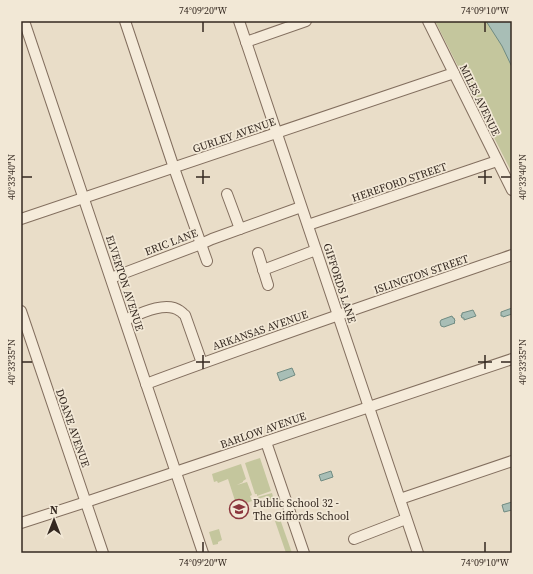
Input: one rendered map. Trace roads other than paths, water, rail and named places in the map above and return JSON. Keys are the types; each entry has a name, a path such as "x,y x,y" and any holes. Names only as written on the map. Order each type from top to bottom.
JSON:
{"street":[{"name":"ELVERTON AVENUE","path":"24,21 203,553"},
{"path":"125,21 207,261"},
{"name":"GIFFORDS LANE","path":"239,21 418,553"},
{"path":"246,42 306,21"},
{"name":"MILES AVENUE","path":"428,21 512,190"},
{"name":"GURLEY AVENUE","path":"21,219 454,74"},
{"name":"HEREFORD STREET","path":"308,225 497,162"},
{"path":"227,194 240,229"},
{"name":"ERIC LANE","path":"111,278 301,207"},
{"path":"263,270 316,250"},
{"path":"258,253 268,285"},
{"name":"ISLINGTON STREET","path":"338,315 512,255"},
{"path":"125,320 156,308 165,307 180,310 185,315 202,363"},
{"name":"DOANE AVENUE","path":"21,311 103,553"},
{"name":"ARKANSAS AVENUE","path":"146,384 338,315"},
{"name":"BARLOW AVENUE","path":"21,523 512,359"},
{"path":"266,442 304,553"},
{"path":"400,499 512,461"},
{"path":"354,539 406,519"}],"water":[{"path":"486,21 512,21 512,67 502,46"},
{"path":"512,308 512,314 503,317 501,316 501,312"},
{"path":"473,310 476,316 464,320 464,318 462,318 462,313"},
{"path":"452,316 455,323 444,327 441,326 441,320"},
{"path":"292,368 295,375 280,381 277,373"},
{"path":"331,471 333,477 321,481 319,475"},
{"path":"512,502 512,510 504,512 502,505"}],"place":[{"name":"Public School 32 - The Giffords School","path":"239,509"}]}
